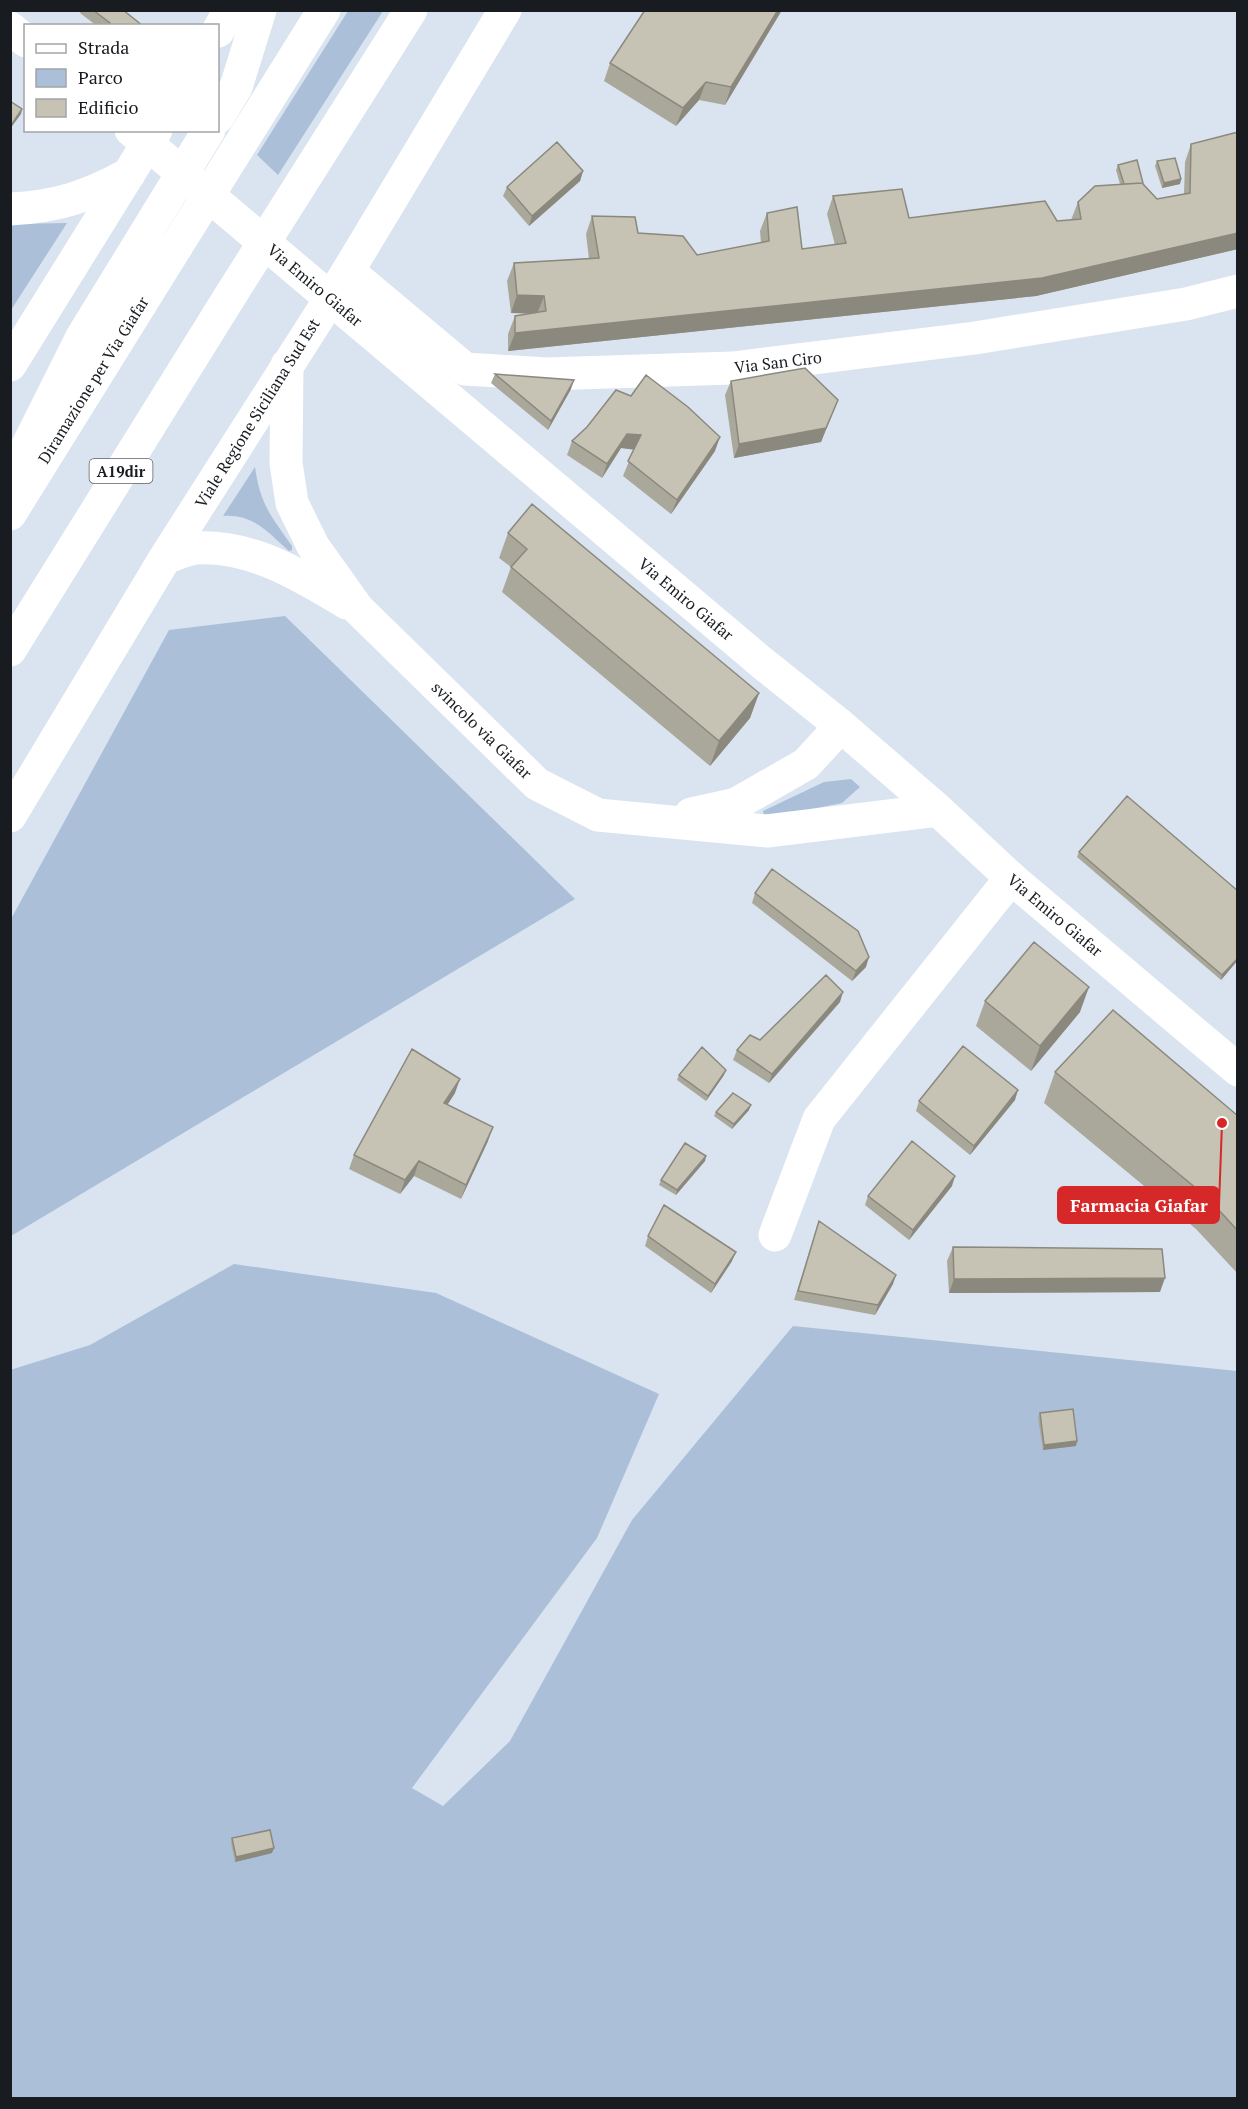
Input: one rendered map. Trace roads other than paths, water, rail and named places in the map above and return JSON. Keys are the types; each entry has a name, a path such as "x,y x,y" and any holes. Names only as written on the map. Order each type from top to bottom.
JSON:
{"main road":[{"path":"219,29 230,10"},
{"path":"219,115 236,87 260,10"},
{"name":"Diramazione per Via Giafar","path":"10,514 324,10"},
{"name":"A19dir","path":"10,650 411,10"},
{"name":"Viale Regione Siciliana Sud Est","path":"10,816 165,558 348,271 505,10"},
{"path":"10,28 24,39"},
{"name":"Via Emiro Giafar","path":"133,132 761,662 841,726 938,810 1011,878 1238,1070"},
{"path":"10,365 155,132"},
{"path":"10,481 82,337 208,132"},
{"path":"10,209 37,208 69,201 100,190 129,174"},
{"name":"Via San Ciro","path":"348,271 465,369 546,374 744,367 975,338 1186,304 1238,291"},
{"name":"svincolo via Giafar","path":"287,365 286,463 292,503 313,546 358,609 537,784 598,815 767,831 938,810"},
{"name":"svincolo via Giafar","path":"165,558 193,548 230,550 273,562 358,609"},
{"name":"svincolo via Giafar","path":"662,820 736,804 806,764 841,726"},
{"path":"775,1234 819,1119 1011,878"}],"place":[{"name":"Farmacia Giafar","path":"1222,1123"}]}
